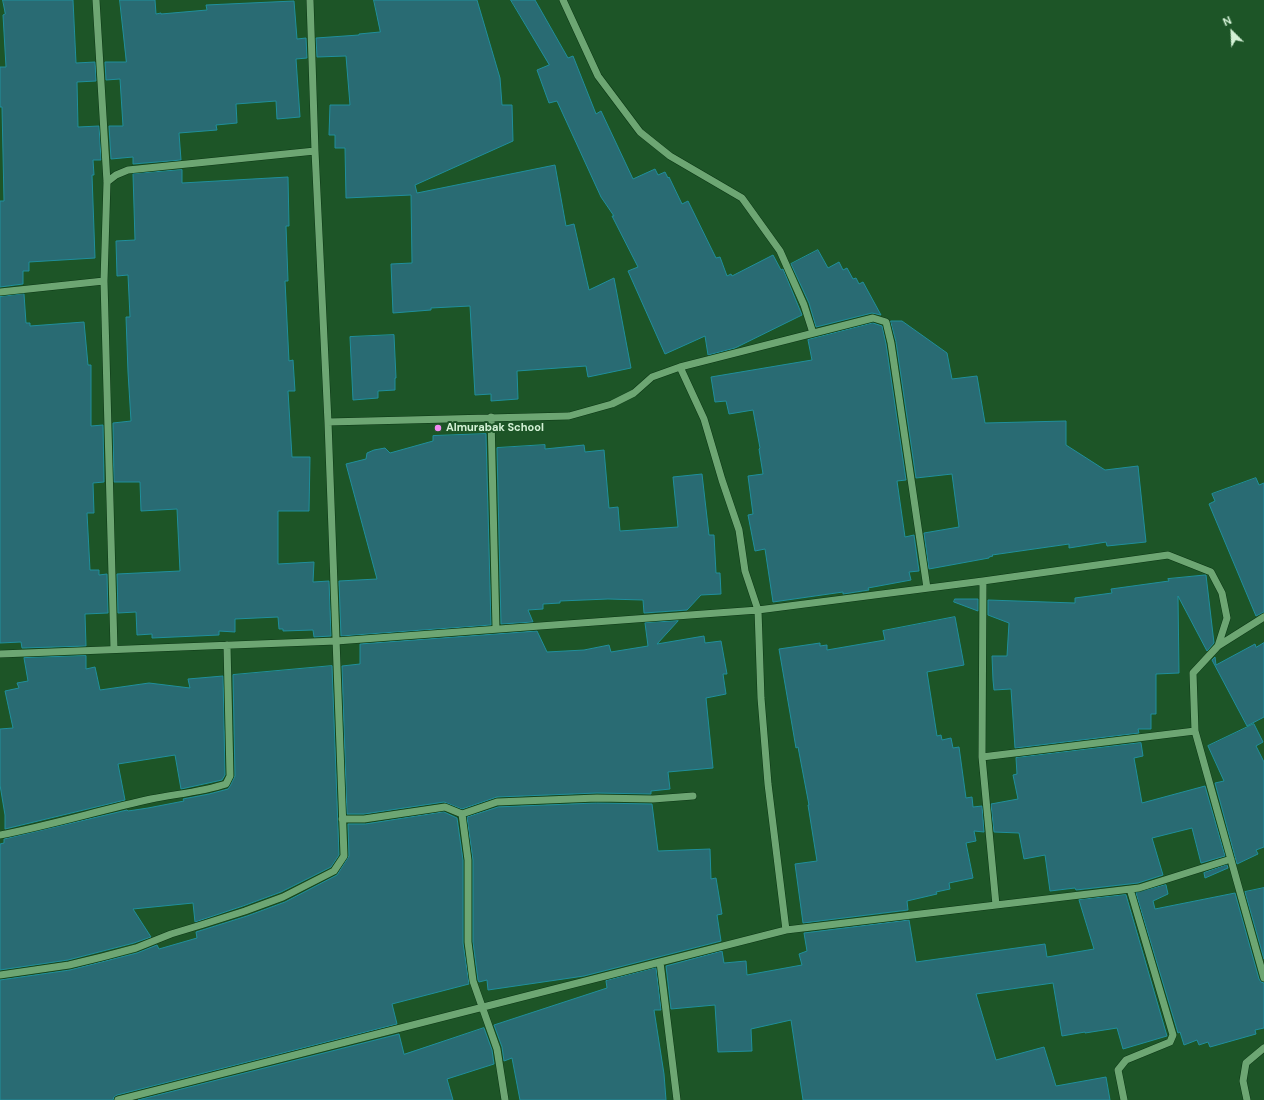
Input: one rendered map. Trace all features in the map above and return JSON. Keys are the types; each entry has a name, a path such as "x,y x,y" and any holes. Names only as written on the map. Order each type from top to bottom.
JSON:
{"street":[{"path":"96,0 106,182 104,281 114,649"},
{"path":"0,975 69,965 136,948 170,934 283,897 334,871 344,856 328,422 315,151 310,0"},
{"path":"563,0 598,76 640,132 670,156 742,198 780,252 804,305 813,333"},
{"path":"106,182 116,175 128,170 315,151"},
{"path":"0,292 104,281"},
{"path":"328,422 570,416 612,404 634,393 652,377 680,367 874,318 886,322 891,343 927,588"},
{"path":"680,367 704,419 739,530 745,571 758,610 768,784 786,930"},
{"path":"491,417 496,629"},
{"path":"0,654 336,641 758,610 1168,555 1210,572 1222,593 1227,618 1218,646"},
{"path":"983,581 982,757 996,905"},
{"path":"1264,617 1218,646 1193,673 1195,731 1264,978"},
{"path":"0,835 152,799 215,788 226,784 230,776 227,645"},
{"path":"982,757 1195,731"},
{"path":"342,819 364,819 445,807 462,814 497,802 597,798 653,800 694,796"},
{"path":"462,814 468,860 468,942 473,980 496,1049 505,1100"},
{"path":"120,1100 786,930 1139,888 1231,859"},
{"path":"1124,1100 1118,1070 1126,1060 1170,1042 1172,1035 1130,889"},
{"path":"660,962 677,1100"},
{"path":"1247,1100 1242,1081 1246,1063 1264,1048"}],"building":[{"path":"3,0 73,0 76,63 95,62 96,81 77,82 78,127 99,126 101,160 93,160 94,175 92,175 95,258 29,262 29,271 23,271 23,284 0,287 0,201 4,201 0,67 6,67 3,15 5,14"},
{"path":"120,0 155,0 156,14 207,10 206,5 294,1 297,39 306,38 307,58 296,59 300,117 277,119 276,101 236,104 237,123 216,125 217,130 179,133 181,160 133,164 133,157 111,159 109,126 123,126 120,79 106,80 105,62 126,62"},
{"path":"374,0 477,0 500,78 502,105 512,105 513,141 415,185 417,193 555,165 566,226 574,224 589,290 614,278 631,368 588,377 586,366 517,371 518,399 491,401 491,394 475,395 470,306 431,308 431,310 393,313 391,264 412,263 411,195 346,198 345,148 335,148 335,135 329,135 330,105 350,105 346,56 317,57 316,38 380,32"},
{"path":"511,0 535,0 568,58 573,56 596,114 601,111 633,179 655,169 658,175 665,172 682,204 688,201 716,258 720,257 727,276 731,274 732,276 773,255 781,270 783,269 802,315 735,348 708,355 705,336 665,354 628,271 638,267 612,216 614,216 601,197 557,101 549,103 537,70 549,65"},
{"path":"182,170 182,183 288,177 289,226 286,226 288,281 285,281 289,361 293,360 295,391 288,391 292,457 310,457 309,511 278,511 278,564 314,562 313,582 329,581 331,636 314,637 313,630 283,631 283,629 279,629 278,617 235,619 235,632 219,631 219,635 152,638 152,634 137,635 136,612 118,613 117,574 180,571 177,509 141,511 140,482 114,482 113,423 131,421 126,317 130,317 128,275 117,276 116,241 135,240 133,174"},
{"path":"818,250 828,268 839,262 843,270 847,268 853,279 856,278 859,284 863,282 881,315 872,313 816,327 809,303 791,264"},
{"path":"24,294 26,323 30,323 30,326 84,322 88,365 91,365 91,426 103,425 104,482 93,483 94,513 87,513 90,570 99,570 99,575 107,574 108,613 85,614 86,646 22,648 21,642 0,643 0,297"},
{"path":"891,321 902,321 947,353 952,379 977,376 985,423 1066,421 1066,445 1105,470 1138,466 1146,542 1107,546 1106,542 1069,548 1069,544 992,555 993,556 989,558 929,569 924,533 959,527 952,474 916,478 896,342"},
{"path":"873,323 882,326 886,344 906,480 897,481 905,537 914,535 919,571 909,572 911,580 868,588 869,590 843,594 843,592 773,602 765,549 755,551 748,515 753,514 748,476 763,474 753,410 729,414 726,401 715,402 711,377 812,360 808,340"},
{"path":"394,335 396,378 395,390 378,391 378,398 353,400 350,337"},
{"path":"486,434 491,625 341,636 339,581 377,579 346,464 366,459 367,453 374,450 385,448 390,453 433,441 433,436"},
{"path":"545,445 545,449 584,445 585,452 604,450 609,508 618,507 620,531 678,527 673,477 702,474 709,535 714,535 716,573 720,573 721,594 701,595 687,610 644,613 643,600 608,599 560,601 560,603 543,604 543,609 528,610 533,622 501,624 497,448"},
{"path":"1256,478 1259,485 1264,483 1264,612 1256,616 1209,504 1215,501 1212,494"},
{"path":"1206,575 1214,643 1207,651 1178,596 1179,673 1156,674 1156,714 1151,714 1151,729 1138,729 1139,733 1015,748 1011,689 994,690 993,680 992,656 1007,656 1009,623 988,615 988,600 1075,603 1075,598 1112,593 1111,589 1169,581 1168,579"},
{"path":"955,599 978,599 978,611 954,602"},
{"path":"955,617 964,665 927,672 937,736 941,735 942,740 951,738 953,748 959,747 966,798 972,797 973,807 982,806 984,832 974,831 976,841 966,843 973,878 949,883 950,889 936,892 937,894 907,901 908,910 803,923 795,864 817,861 809,805 798,747 796,748 779,649 820,643 820,646 827,645 827,650 885,640 883,631"},
{"path":"678,621 657,644 704,636 705,643 721,641 727,674 723,674 726,694 706,698 713,768 668,772 670,789 651,791 651,794 597,793 497,797 462,809 444,802 364,814 347,814 342,666 360,664 360,644 537,631 547,652 584,650 609,645 611,652 648,646 645,623"},
{"path":"1264,643 1264,717 1247,726 1212,660 1215,657 1216,665 1255,644 1256,647"},
{"path":"86,656 86,669 95,667 100,690 149,683 190,688 188,679 223,676 225,775 222,780 181,789 175,755 118,764 125,800 5,829 5,815 0,785 0,729 13,728 5,691 19,688 17,683 28,681 24,658"},
{"path":"332,666 339,855 331,867 281,892 195,922 193,903 133,909 151,937 134,943 68,960 0,970 0,844 4,843 4,839 127,810 148,808 184,801 183,799 228,789 235,776 233,675"},
{"path":"1254,724 1263,742 1256,746 1264,762 1264,847 1256,850 1258,854 1237,864 1215,783 1224,781 1208,746"},
{"path":"1141,743 1143,756 1134,758 1142,803 1205,786 1225,856 1201,863 1192,828 1152,838 1163,875 1138,883 1076,890 1075,888 1050,891 1045,855 1024,859 1019,833 994,832 991,804 1018,799 1013,775 1017,774 1016,758"},
{"path":"597,803 652,804 658,851 710,849 711,879 716,878 722,914 717,915 721,941 584,976 488,990 487,980 479,982 478,980 473,942 473,860 467,817 498,807"},
{"path":"444,812 457,818 463,860 463,943 469,984 392,1004 397,1024 117,1095 113,1100 0,1100 0,980 70,970 137,953 157,945 159,949 197,938 196,932 285,902 337,875 349,856 348,824 365,824"},
{"path":"1227,865 1228,868 1205,878 1204,873"},
{"path":"1166,885 1168,894 1153,901 1155,909 1235,893 1259,979 1264,983 1264,1028 1255,1030 1256,1034 1210,1047 1208,1042 1199,1045 1197,1040 1184,1045 1180,1032 1178,1033 1136,893"},
{"path":"1264,888 1264,959 1245,892"},
{"path":"1126,895 1167,1036 1123,1049 1117,1028 1062,1036 1053,983 976,994 996,1060 1044,1047 1056,1086 1106,1077 1110,1100 803,1100 791,1020 751,1029 752,1051 718,1052 715,1005 671,1009 666,966 722,951 724,963 746,961 747,975 802,965 799,954 807,951 804,933 909,920 916,962 1045,944 1047,957 1094,949 1079,900"},
{"path":"656,968 661,1010 654,1010 664,1074 666,1100 520,1100 512,1058 504,1061 502,1047 494,1025 607,988 606,981"},
{"path":"484,1028 492,1050 494,1064 447,1079 453,1100 138,1100 399,1034 404,1054"}],"place":[{"name":"Almurabak School","path":"438,428"}]}
